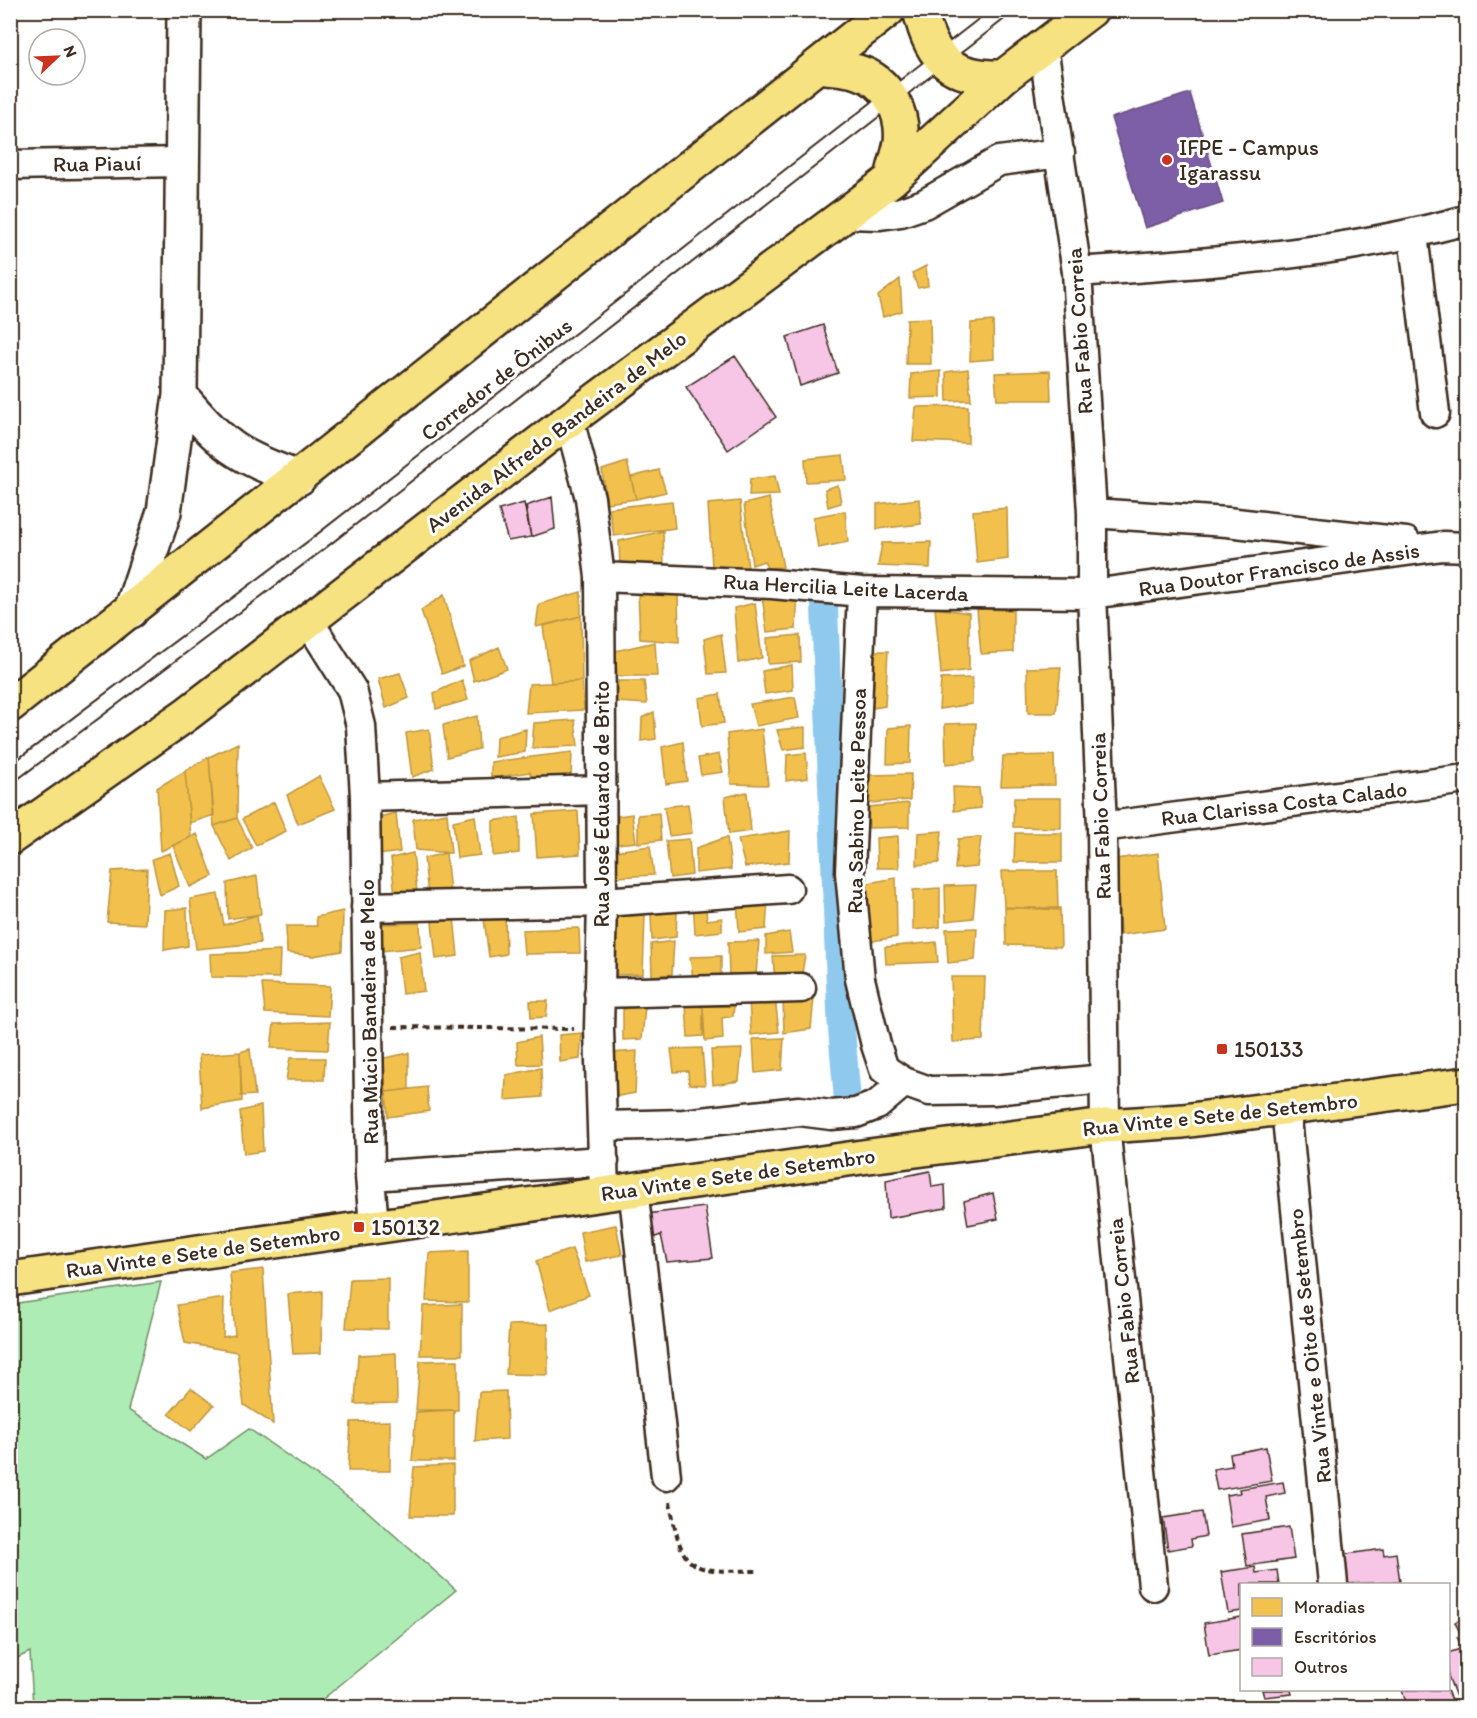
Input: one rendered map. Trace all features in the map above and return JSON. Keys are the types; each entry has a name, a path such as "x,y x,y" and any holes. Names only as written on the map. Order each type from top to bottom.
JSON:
{"main road":[{"path":"10,705 888,10"},
{"path":"920,10 924,30 940,58 976,78 1004,77"},
{"name":"Avenida Alfredo Bandeira de Melo","path":"10,838 187,714 569,420 846,214 891,179 1004,77 1091,10"},
{"path":"817,66 858,72 877,81 891,96 898,117 901,141 891,179"},
{"name":"Rua Vinte e Sete de Setembro","path":"10,1279 374,1226 614,1181 837,1160 1105,1126 1183,1121 1466,1084"}],"street":[{"path":"131,611 164,512 180,395 184,10"},
{"name":"Rua Fabio Correia","path":"1043,47 1077,272 1092,513 1092,594 1102,827 1105,1126 1153,1586"},
{"path":"846,214 880,215 902,212 924,204 999,161 1060,153"},
{"name":"Rua Piauí","path":"10,165 184,162"},
{"path":"1077,272 1267,258 1413,235 1467,220"},
{"path":"1413,235 1435,413"},
{"path":"180,395 211,430 236,452 256,463 299,478"},
{"name":"Rua José Eduardo de Brito","path":"569,420 590,498 600,577 602,902 599,1029 604,1126 666,1476"},
{"path":"1092,513 1227,522 1455,547"},
{"name":"Rua Doutor Francisco de Assis","path":"1092,594 1455,547"},
{"name":"Rua Hercilia Leite Lacerda","path":"600,577 772,584 862,592 1092,594"},
{"name":"Rua Sabino Leite Pessoa","path":"862,592 850,872 860,979 884,1069 904,1082 929,1090 993,1090 1104,1079"},
{"name":"Rua Múcio Bandeira de Melo","path":"308,620 352,690 361,726 365,797 370,1176 374,1226"},
{"name":"Rua Clarissa Costa Calado","path":"1102,827 1467,779"},
{"path":"365,797 602,790"},
{"path":"366,907 602,902 788,889"},
{"path":"599,993 801,988"},
{"path":"604,1126 684,1124 799,1111 831,1115 856,1113 877,1105 904,1082"},
{"path":"1466,1084 1467,1091"},
{"name":"Rua Vinte e Oito de Setembro","path":"1286,1108 1333,1583"},
{"path":"370,1176 614,1181"}],"lane":[{"name":"Corredor de Ônibus","path":"10,775 306,553 1004,10"}],"path":[{"path":"368,1026 599,1029"},
{"path":"666,1476 677,1543 688,1562 705,1570 760,1571"}],"green space":[{"path":"161,1282 128,1410 206,1459 249,1429 365,1509 456,1590 313,1707 33,1707 30,1652 11,1661 11,1304"}],"building: Moradias":[{"path":"926,266 928,286 918,288 912,273"},
{"path":"900,279 902,311 883,317 878,296"},
{"path":"930,318 931,364 906,364 907,319"},
{"path":"993,321 994,359 970,361 971,323"},
{"path":"968,369 971,400 947,401 946,372"},
{"path":"941,371 941,397 910,398 911,374"},
{"path":"1050,371 1051,400 997,400 995,373"},
{"path":"968,406 968,443 913,441 916,407"},
{"path":"843,455 846,480 806,482 805,459"},
{"path":"627,462 636,499 607,503 602,470"},
{"path":"659,470 666,492 636,499 631,477"},
{"path":"775,476 779,495 749,496 750,479"},
{"path":"838,485 841,503 828,507 825,489"},
{"path":"769,498 783,567 767,568 764,561 752,565 744,504"},
{"path":"919,499 921,524 877,529 877,504"},
{"path":"672,501 675,528 614,536 609,508"},
{"path":"740,501 748,569 712,567 708,504"},
{"path":"1007,508 1008,559 977,563 973,511"},
{"path":"845,511 848,542 818,548 813,517"},
{"path":"663,531 664,567 620,569 619,541"},
{"path":"931,542 930,568 878,566 882,543"},
{"path":"798,590 796,629 767,632 762,596"},
{"path":"581,592 581,616 536,627 539,604"},
{"path":"638,592 678,592 679,642 640,639"},
{"path":"444,595 463,666 442,674 421,610"},
{"path":"755,603 762,658 738,663 734,608"},
{"path":"935,608 969,613 969,670 941,674"},
{"path":"977,609 1013,610 1013,652 981,654"},
{"path":"581,616 582,681 551,683 543,626"},
{"path":"721,634 726,673 708,674 704,639"},
{"path":"800,635 801,662 768,664 767,638"},
{"path":"655,642 657,676 617,676 615,651"},
{"path":"499,647 507,669 474,681 469,661"},
{"path":"867,651 888,651 885,706 866,709"},
{"path":"792,665 793,690 765,694 762,671"},
{"path":"1061,667 1056,713 1028,713 1027,668"},
{"path":"400,673 409,698 386,708 378,679"},
{"path":"972,678 972,704 939,709 941,679"},
{"path":"462,680 468,700 436,709 434,693"},
{"path":"582,681 584,710 526,713 529,684"},
{"path":"618,681 644,681 647,704 617,702"},
{"path":"720,694 724,723 702,726 699,698"},
{"path":"795,697 799,718 756,726 750,704"},
{"path":"654,712 656,739 641,741 642,718"},
{"path":"477,716 479,749 447,757 443,725"},
{"path":"575,720 578,746 532,748 534,723"},
{"path":"976,723 975,761 946,764 945,724"},
{"path":"911,726 910,763 887,764 888,728"},
{"path":"805,727 805,747 783,750 777,730"},
{"path":"429,729 434,769 412,777 406,733"},
{"path":"526,729 525,752 495,757 496,737"},
{"path":"762,729 768,785 731,784 727,734"},
{"path":"683,742 687,781 666,784 662,747"},
{"path":"238,743 237,818 214,826 209,757"},
{"path":"572,752 571,777 531,780 530,772 491,778 491,762"},
{"path":"806,753 808,778 786,781 787,755"},
{"path":"719,754 723,772 701,775 698,758"},
{"path":"1054,755 1055,785 1001,786 1003,756"},
{"path":"209,757 214,815 190,823 185,771"},
{"path":"185,771 191,837 161,851 157,788"},
{"path":"911,774 910,800 870,803 870,775"},
{"path":"319,776 335,809 298,824 287,795"},
{"path":"953,787 979,788 981,808 954,811"},
{"path":"747,792 751,831 729,834 725,797"},
{"path":"1014,798 1061,798 1061,828 1013,827"},
{"path":"274,802 286,831 256,845 242,819"},
{"path":"909,803 909,827 869,828 868,807"},
{"path":"688,804 692,833 669,836 664,807"},
{"path":"578,811 580,854 537,857 534,814"},
{"path":"396,813 400,852 378,855 374,818"},
{"path":"447,813 451,853 416,850 413,819"},
{"path":"659,813 661,840 638,843 638,815"},
{"path":"632,814 636,842 617,844 618,816"},
{"path":"475,816 480,855 457,858 453,821"},
{"path":"519,817 519,853 493,856 493,821"},
{"path":"237,818 252,848 231,861 214,826"},
{"path":"790,831 789,862 745,867 738,839"},
{"path":"942,831 939,863 917,865 918,833"},
{"path":"1015,833 1062,833 1062,862 1014,862"},
{"path":"197,834 213,876 190,887 173,846"},
{"path":"898,836 899,868 877,868 876,838"},
{"path":"727,837 731,869 696,873 696,848"},
{"path":"981,837 977,867 955,869 958,839"},
{"path":"689,839 692,875 670,878 666,841"},
{"path":"650,846 654,875 616,877 615,851"},
{"path":"170,853 179,886 160,895 152,859"},
{"path":"413,853 417,892 395,895 391,858"},
{"path":"446,853 450,892 428,895 424,858"},
{"path":"1158,853 1165,929 1120,935 1116,859"},
{"path":"147,869 145,924 107,922 112,871"},
{"path":"1002,871 1057,871 1058,910 1004,907"},
{"path":"257,876 261,914 228,919 227,883"},
{"path":"896,878 897,937 866,942 862,884"},
{"path":"976,885 973,918 946,921 945,886"},
{"path":"940,888 940,927 913,930 913,890"},
{"path":"218,894 224,925 257,915 260,943 196,949 190,899"},
{"path":"768,897 766,929 739,932 737,898"},
{"path":"693,900 705,900 707,920 722,918 722,931 695,934"},
{"path":"187,908 188,946 164,950 165,910"},
{"path":"1005,908 1060,908 1061,947 1006,945"},
{"path":"343,911 342,951 313,956 287,953 286,926 317,926 316,917"},
{"path":"677,911 676,937 652,940 651,914"},
{"path":"645,915 643,974 614,975 614,917"},
{"path":"505,916 506,954 489,957 484,919"},
{"path":"454,917 458,956 436,959 432,922"},
{"path":"420,923 421,947 381,951 381,924"},
{"path":"579,928 580,953 524,954 522,930"},
{"path":"977,928 975,960 948,963 946,929"},
{"path":"789,932 792,952 766,954 766,936"},
{"path":"674,941 672,974 652,976 651,944"},
{"path":"759,941 756,974 729,977 728,942"},
{"path":"936,942 938,962 886,964 885,947"},
{"path":"280,951 279,978 211,977 210,954"},
{"path":"420,952 424,991 402,994 398,957"},
{"path":"805,955 801,980 775,984 773,956"},
{"path":"721,956 721,976 693,978 690,957"},
{"path":"951,977 985,977 983,1040 953,1042"},
{"path":"262,984 330,986 328,1016 265,1013"},
{"path":"814,997 811,1029 784,1033 783,999"},
{"path":"775,998 779,1032 751,1035 749,1000"},
{"path":"530,1001 548,1001 546,1017 531,1018"},
{"path":"686,1005 703,1007 703,1036 688,1037"},
{"path":"645,1006 642,1039 623,1040 623,1009"},
{"path":"703,1006 734,1006 733,1016 722,1018 723,1039 705,1041"},
{"path":"330,1022 328,1050 271,1048 274,1024"},
{"path":"582,1033 580,1059 560,1062 559,1035"},
{"path":"539,1037 541,1064 518,1065 517,1042"},
{"path":"784,1038 782,1070 755,1073 753,1039"},
{"path":"702,1048 705,1085 689,1084 688,1071 674,1072 671,1049"},
{"path":"250,1049 255,1095 241,1096 240,1052"},
{"path":"742,1049 739,1081 713,1085 711,1050"},
{"path":"637,1051 635,1093 613,1097 611,1053"},
{"path":"240,1052 242,1101 202,1108 199,1055"},
{"path":"409,1053 409,1089 386,1092 384,1058"},
{"path":"290,1058 325,1058 324,1080 286,1080"},
{"path":"541,1068 542,1097 505,1100 506,1075"},
{"path":"427,1087 429,1111 388,1117 386,1092"},
{"path":"261,1106 263,1151 244,1154 240,1111"},
{"path":"616,1225 622,1255 585,1262 580,1232"},
{"path":"572,1249 589,1295 550,1310 536,1261"},
{"path":"468,1251 468,1302 426,1301 429,1253"},
{"path":"263,1269 273,1424 244,1405 237,1352 185,1343 177,1305 224,1298 223,1337 235,1335 230,1273"},
{"path":"388,1278 388,1329 346,1328 350,1279"},
{"path":"322,1291 321,1353 293,1354 288,1294"},
{"path":"462,1304 462,1355 420,1355 423,1306"},
{"path":"548,1324 548,1375 506,1374 509,1325"},
{"path":"396,1353 397,1403 355,1404 358,1355"},
{"path":"458,1360 458,1410 416,1410 420,1361"},
{"path":"191,1388 214,1405 191,1431 169,1414"},
{"path":"506,1391 507,1439 475,1441 479,1392"},
{"path":"454,1410 454,1461 412,1461 416,1412"},
{"path":"390,1421 390,1471 348,1471 351,1422"},
{"path":"453,1465 453,1516 410,1516 414,1467"}],"building: Escritórios":[{"name":"IFPE - Campus Igarassu","path":"1190,93 1223,203 1145,228 1111,118"}],"building: Outros":[{"path":"823,325 838,373 800,386 787,337"},
{"path":"735,356 776,417 728,450 686,387"},
{"path":"552,497 555,529 531,537 526,506"},
{"path":"524,503 531,537 508,541 499,510"},
{"path":"930,1171 932,1187 945,1185 946,1208 888,1218 886,1180"},
{"path":"993,1193 998,1219 968,1225 964,1201"},
{"path":"705,1207 713,1258 667,1262 661,1235 647,1240 646,1214"},
{"path":"1266,1447 1272,1481 1217,1490 1213,1469 1232,1466 1230,1454"},
{"path":"1283,1482 1285,1493 1266,1497 1270,1520 1231,1527 1226,1495 1240,1493 1239,1489"},
{"path":"1202,1512 1206,1536 1191,1539 1192,1546 1168,1550 1163,1518"},
{"path":"1289,1527 1294,1559 1247,1566 1242,1534"},
{"path":"1383,1549 1384,1555 1396,1553 1400,1582 1344,1583 1340,1555"},
{"path":"1255,1567 1256,1573 1277,1570 1279,1583 1240,1583 1240,1611 1228,1613 1221,1572"},
{"path":"1240,1617 1240,1650 1209,1655 1204,1623"},
{"path":"1466,1617 1466,1640 1460,1643 1457,1637 1461,1635 1455,1622"},
{"path":"1463,1648 1466,1658 1466,1699 1458,1702 1450,1681 1450,1652"},
{"path":"1262,1691 1291,1691 1292,1694 1264,1697"},
{"path":"1402,1691 1447,1691 1454,1708 1408,1708"}],"waterway":[{"path":"824,595 841,1023 847,1095"}],"place":[{"name":"IFPE - Campus Igarassu","path":"1167,160"},
{"name":"150133","path":"1222,1049"},
{"name":"150132","path":"359,1227"}]}
